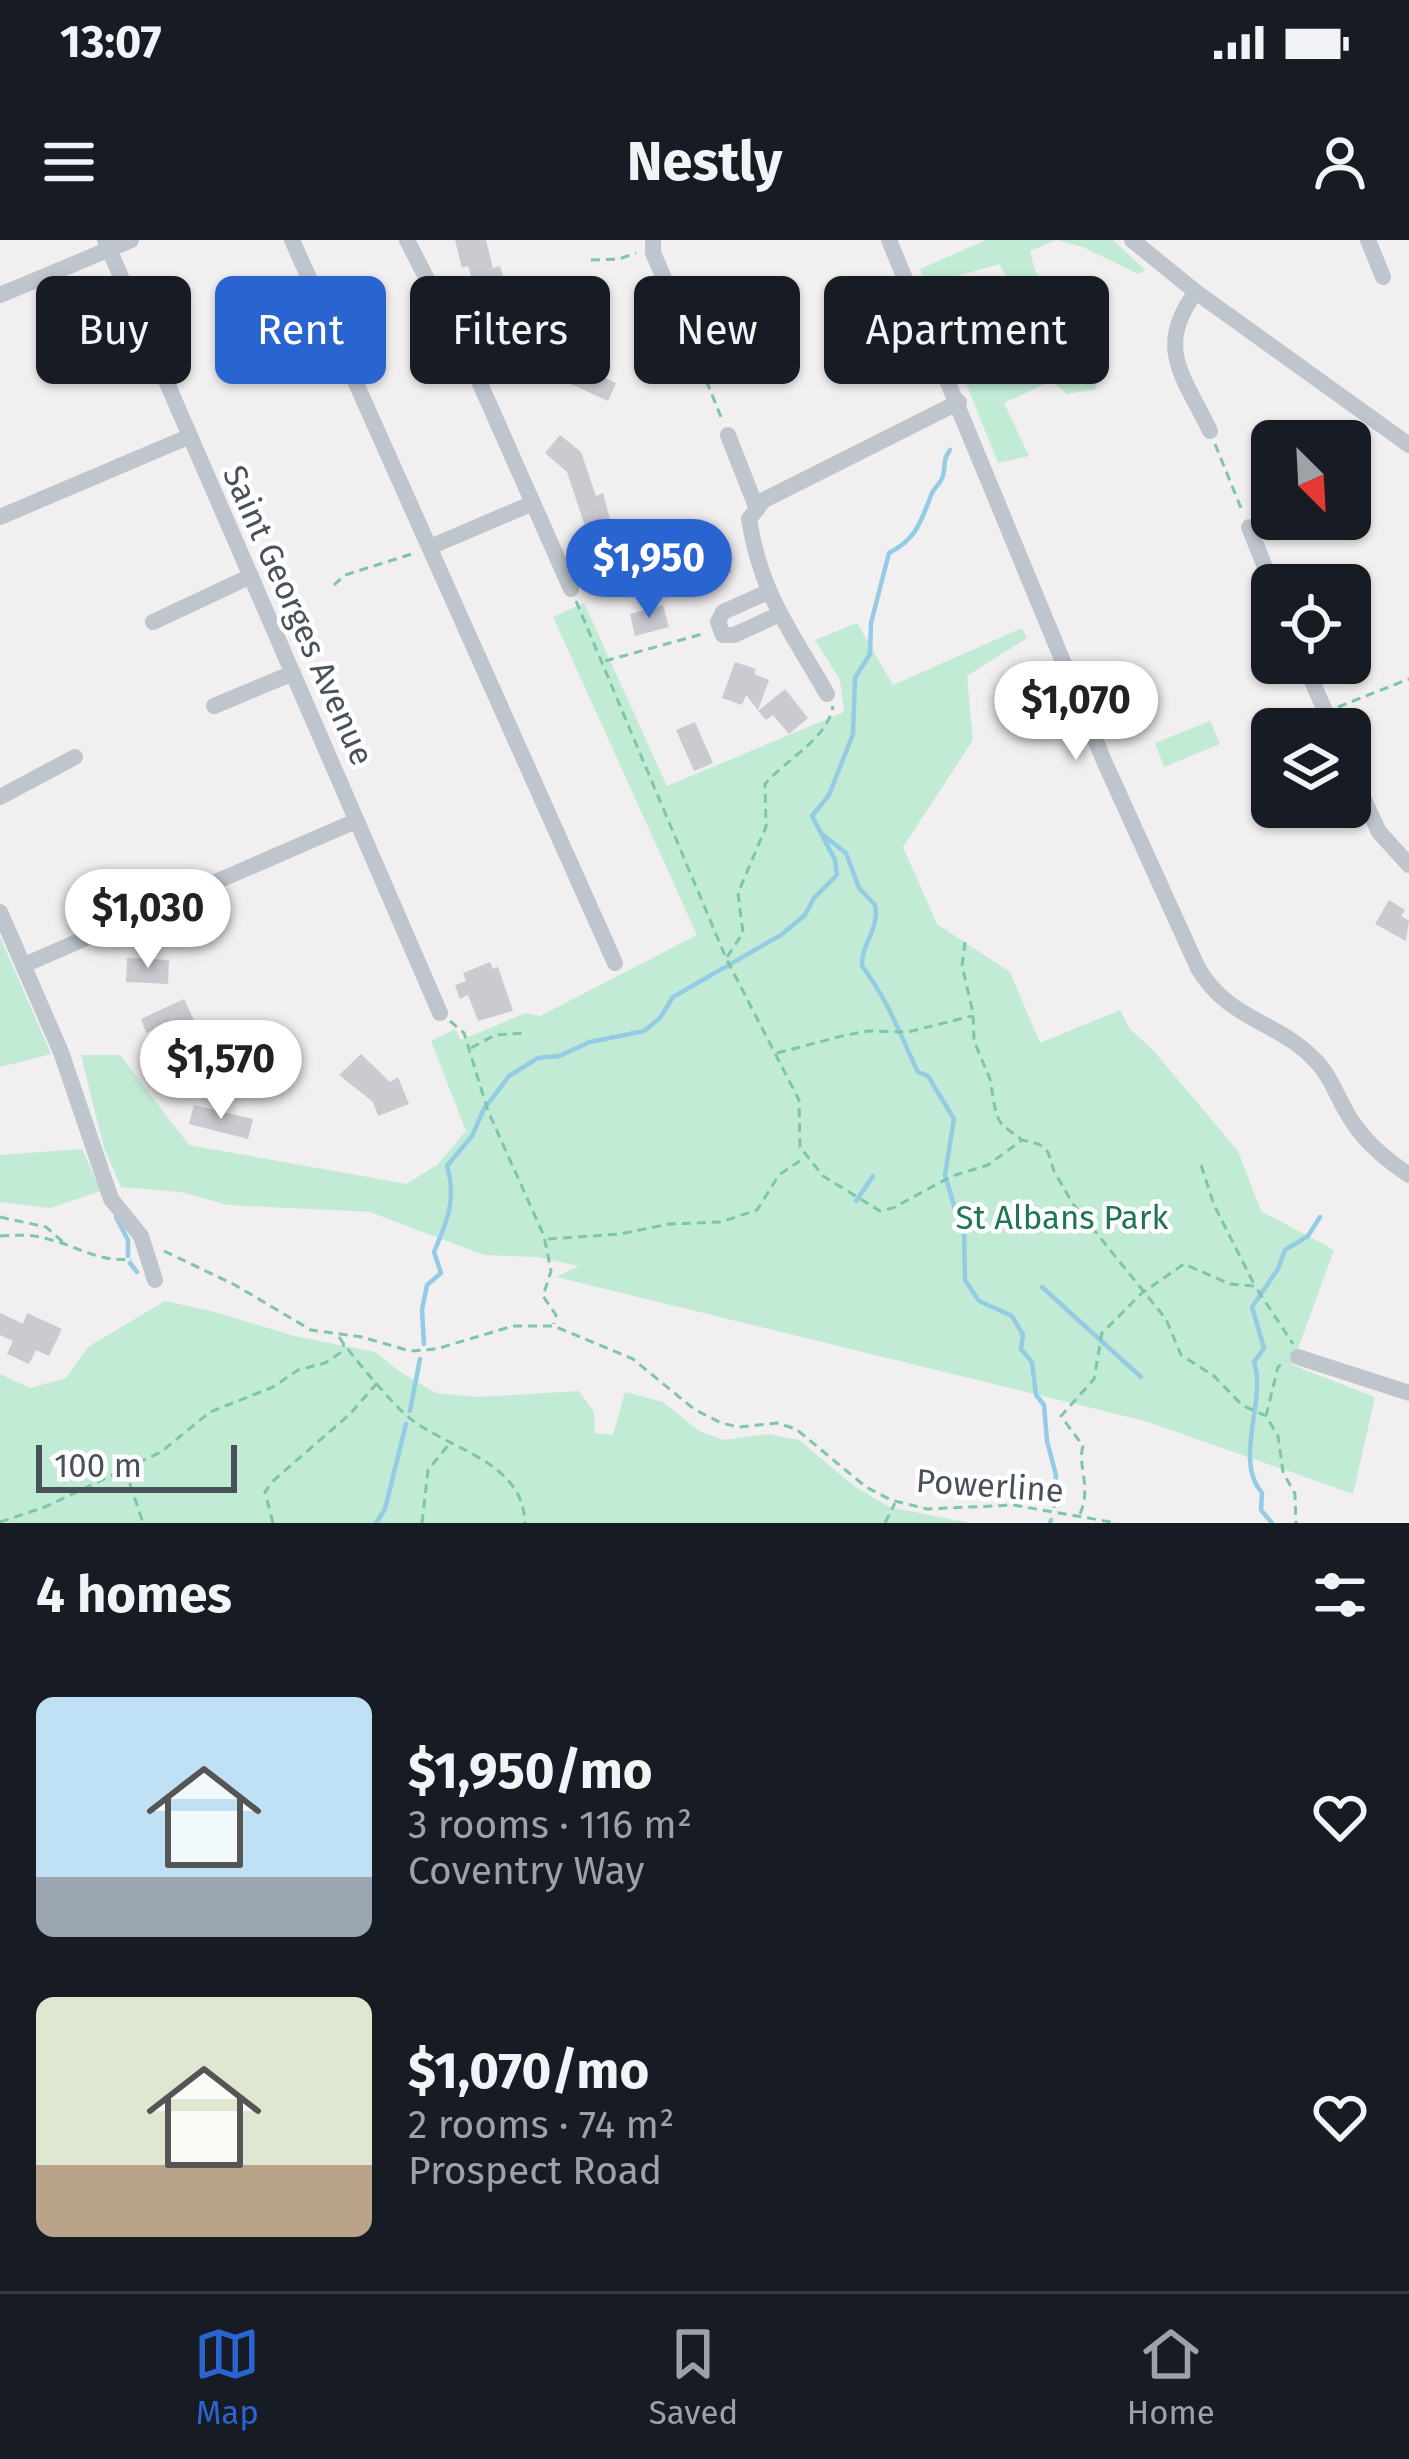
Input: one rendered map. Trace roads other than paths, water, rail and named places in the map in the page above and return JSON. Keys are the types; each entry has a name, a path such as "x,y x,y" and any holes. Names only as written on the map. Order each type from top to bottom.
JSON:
{"street":[{"path":"292,240 615,963"},
{"path":"407,240 425,276"},
{"path":"889,240 1104,761 1198,968 1231,1008 1318,1062 1352,1122 1370,1144 1409,1175"},
{"path":"1132,240 1409,446"},
{"path":"1368,240 1383,277"},
{"path":"0,295 121,242"},
{"name":"Saint Georges Avenue","path":"121,242 188,437 440,1012"},
{"path":"653,242 663,276"},
{"path":"1196,292 1175,326 1173,344 1210,431"},
{"path":"480,384 571,589"},
{"path":"827,694 767,592 749,519 764,500 958,402"},
{"path":"728,435 757,509"},
{"path":"0,517 188,437"},
{"path":"430,547 532,503"},
{"path":"1249,527 1264,564"},
{"path":"153,622 251,576"},
{"path":"767,592 723,612 718,622 723,634 778,615"},
{"path":"214,706 293,673"},
{"path":"0,797 75,757"},
{"path":"1371,815 1379,832 1409,866"},
{"path":"24,965 356,821"},
{"path":"0,912 61,1052 111,1198 148,1252 155,1280"},
{"path":"1298,1357 1409,1393"}],"waterway":[{"path":"424,1344 422,1310 427,1285 441,1273 434,1252 451,1200 447,1166 509,1076 538,1058 644,1031 660,1018 673,997 781,935 805,915 837,875 835,860 812,816 829,795 853,734 855,678 870,654 871,623 889,553 917,528 950,450"},
{"path":"823,835 846,853 859,888 875,905 862,966 918,1072 928,1076 954,1119 945,1175 964,1223 965,1280 979,1301 1012,1316 1023,1335 1021,1349 1032,1362 1036,1395 1044,1405 1056,1475 1054,1506"},
{"path":"856,1201 873,1176"},
{"path":"116,1217 128,1240 128,1256"},
{"path":"1272,1523 1261,1510 1262,1493 1250,1464 1257,1394 1254,1362 1264,1348 1252,1307 1285,1250 1308,1236 1320,1217"},
{"path":"130,1263 137,1272"},
{"path":"1042,1287 1141,1377"},
{"path":"410,1411 420,1359"},
{"path":"376,1523 385,1509 406,1424"}],"park label":[{"name":"St Albans Park","path":"1062,1217"}]}
